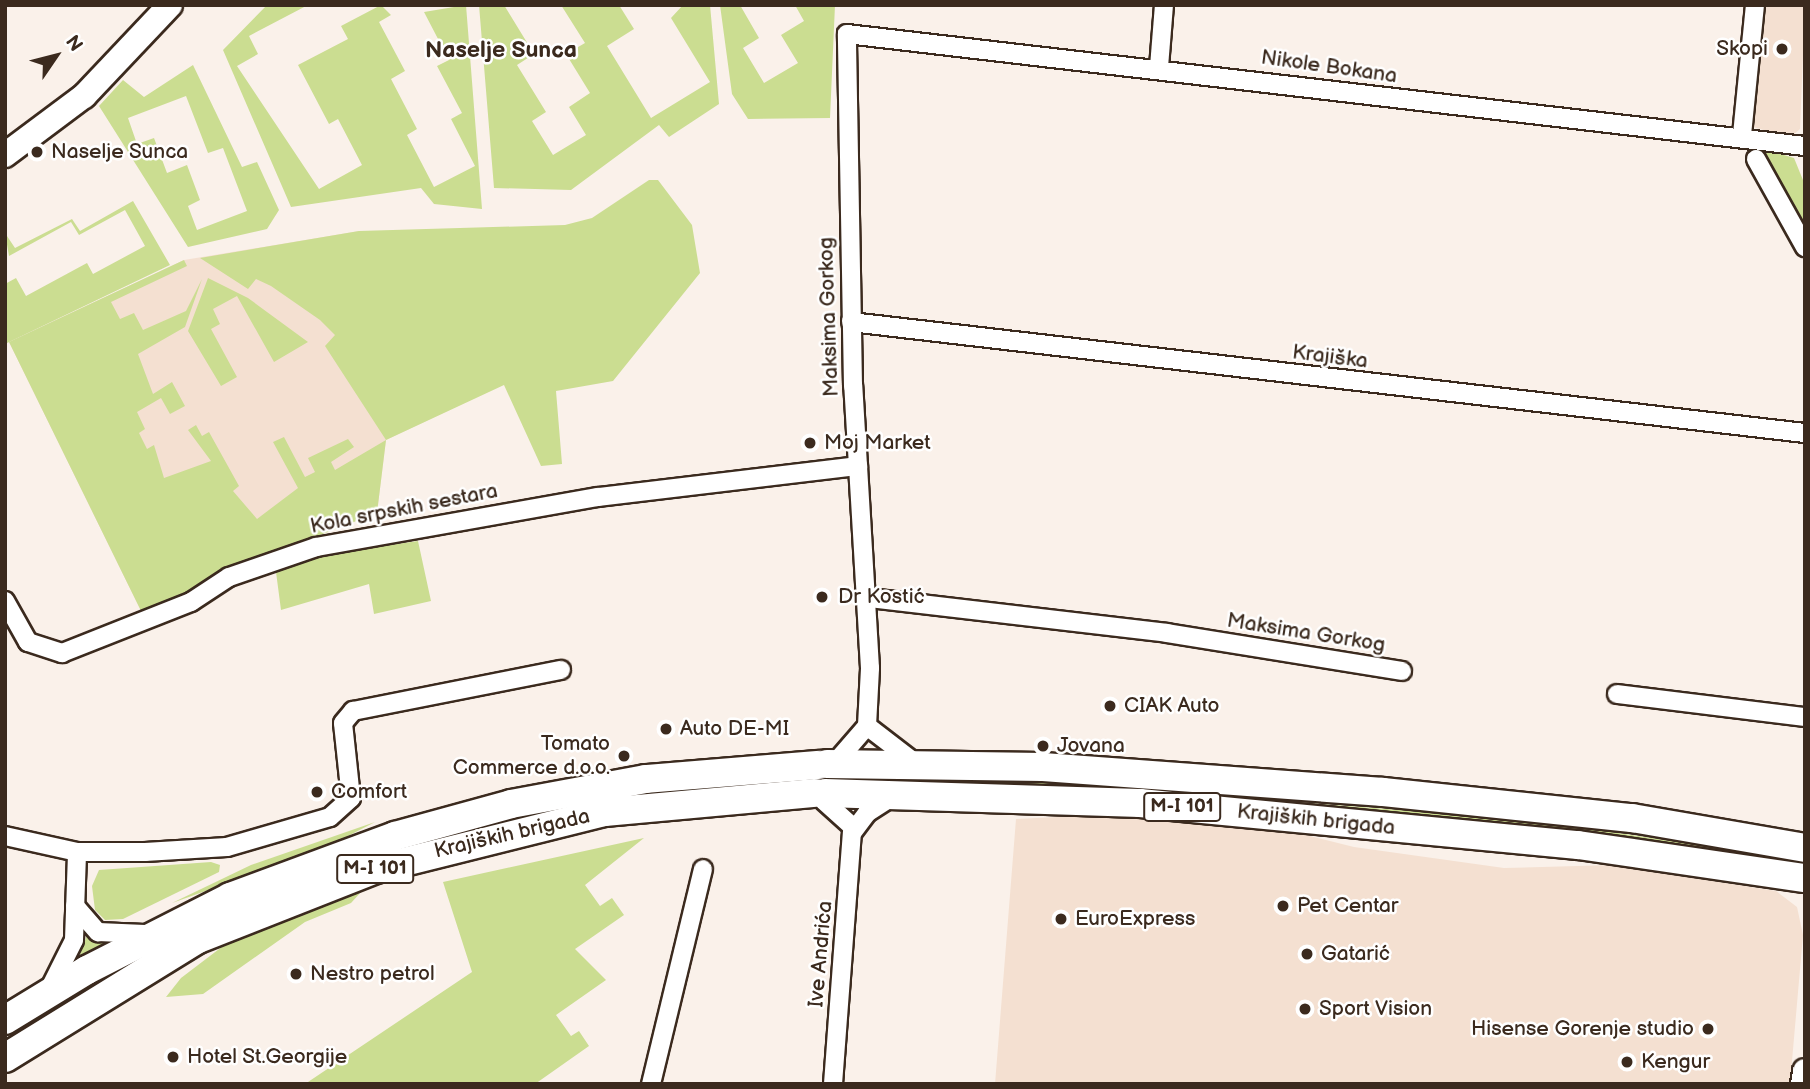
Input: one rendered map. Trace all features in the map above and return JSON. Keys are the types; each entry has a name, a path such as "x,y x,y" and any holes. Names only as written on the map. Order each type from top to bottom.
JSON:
{"main road":[{"name":"Krajiških brigada","path":"5,1020 155,933 318,863 511,804 700,771 915,762 1497,803 1661,822 1805,848"},
{"name":"Krajiških brigada","path":"5,1058 198,939 376,869 605,812 900,792 1140,803 1492,836 1805,878"}],"street":[{"path":"5,155 84,96 170,5"},
{"path":"1159,67 1164,5"},
{"path":"1742,135 1755,5"},
{"name":"Nikole Bokana","path":"847,34 1159,67 1513,114 1742,135 1805,146"},
{"name":"Maksima Gorkog","path":"847,34 851,322 858,466 870,598 867,726"},
{"path":"1756,159 1805,247"},
{"name":"Krajiška","path":"851,322 1805,433"},
{"name":"Kola srpskih sestara","path":"5,601 29,642 62,653 191,602 229,577 316,547 598,497 858,466"},
{"name":"Maksima Gorkog","path":"870,598 1155,632 1402,671"},
{"path":"5,836 77,852 227,847 330,817 346,806 352,786 343,723 358,708 561,670"},
{"path":"1617,694 1805,716"},
{"path":"827,764 867,726 915,762"},
{"path":"816,796 853,828 900,792"},
{"name":"Ive Andrića","path":"833,1084 853,828"},
{"path":"38,1000 72,953 77,852"},
{"path":"651,1084 703,869"},
{"path":"75,906 97,932 155,933"},
{"path":"1803,1084 1805,1071"}],"shaded area":[{"path":"1762,5 1805,5 1800,129 1790,138 1750,126"},
{"path":"359,231 504,384 386,440 377,513 250,562 144,617 9,342 184,260"},
{"path":"1100,815 1294,832 1354,847 1504,868 1613,865 1776,891 1797,907 1803,935 1790,1084 995,1084 1016,819"}],"green space":[{"path":"267,5 308,5 249,36 258,54 237,66 319,189 362,165 338,119 329,124 298,65 348,39 341,26 381,5 391,15 379,22 405,71 391,79 417,129 407,135 434,187 475,166 451,119 462,113 437,66 449,60 424,12 466,5 482,209 434,204 421,188 291,207 223,50"},
{"path":"479,5 504,5 534,54 517,65 546,112 532,121 553,155 586,135 569,107 590,93 566,54 585,43 561,5 619,5 634,29 607,46 651,118 710,82 671,18 683,5 710,5 719,104 669,137 659,125 571,190 494,188"},
{"path":"720,5 740,5 759,38 743,48 764,83 798,63 781,35 804,21 795,5 835,5 830,118 748,119 732,94"},
{"path":"193,65 242,167 257,162 279,210 267,229 188,247 99,106 123,80 144,97","holes":["186,96 208,153 223,148 247,211 197,230 188,206 200,200 187,165 167,173 154,138 137,144 128,118"]},
{"path":"1761,148 1794,158 1805,185 1805,233"},
{"path":"649,180 658,180 692,225 700,273 613,381 556,391 562,464 541,466 504,385 386,440 325,346 335,335 320,320 271,286 256,279 248,289 200,258 359,231 565,225 592,218"},
{"path":"133,201 170,265 5,344 5,284 16,278 26,296 87,263 93,274 145,246 125,210 79,235 71,222 9,256 5,233 15,248 72,219 80,231"},
{"path":"184,260 187,266 111,302 120,319 134,313 143,330 186,311 202,279 185,327 138,354 153,394 172,382 185,406 170,414 161,398 137,412 145,429 139,433 147,449 154,445 164,478 211,461 188,430 196,425 202,436 209,432 239,486 233,491 257,519 298,488 273,442 284,437 305,477 315,472 308,458 348,439 354,447 331,462 335,470 386,440 377,513 250,562 144,617 9,342"},
{"path":"208,278 248,298 308,342 274,362 237,296 213,309 220,324 211,329 237,377 221,386 188,331"},
{"path":"418,541 431,601 374,614 369,584 281,610 276,572 327,554"},
{"path":"826,779 1047,783 1400,810 1598,830 1759,854 1578,832 826,785"},
{"path":"375,822 323,849 172,903 251,865"},
{"path":"644,838 585,885 600,906 612,898 624,915 575,949 606,980 556,1015 571,1036 579,1031 589,1046 535,1084 305,1084 472,972 443,882"},
{"path":"211,862 220,865 219,872 123,919 105,920 95,910 92,886 99,870"},
{"path":"361,892 351,903 305,922 203,994 166,997 181,978 227,943"},
{"path":"87,935 116,943 69,970 79,957"}],"place":[{"name":"Skopi","path":"1782,49"},
{"name":"Naselje Sunca","path":"37,152"},
{"name":"Moj Market","path":"810,443"},
{"name":"Dr Kostić","path":"822,597"},
{"name":"CIAK Auto","path":"1110,706"},
{"name":"Auto DE-MI","path":"666,729"},
{"name":"Jovana","path":"1043,746"},
{"name":"Tomato Commerce d.o.o.","path":"624,756"},
{"name":"Comfort","path":"317,792"},
{"name":"Pet Centar","path":"1283,906"},
{"name":"EuroExpress","path":"1061,919"},
{"name":"Gatarić","path":"1307,954"},
{"name":"Nestro petrol","path":"296,974"},
{"name":"Sport Vision","path":"1305,1009"},
{"name":"Hisense Gorenje studio","path":"1708,1029"},
{"name":"Hotel St.Georgije","path":"173,1057"},
{"name":"Kengur","path":"1627,1062"}],"district":[{"name":"Naselje Sunca","path":"501,50"}]}
